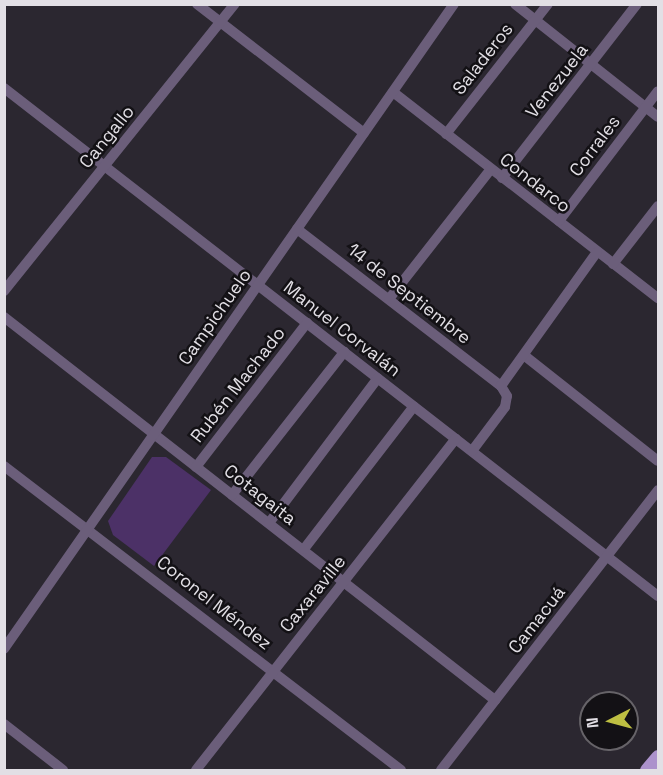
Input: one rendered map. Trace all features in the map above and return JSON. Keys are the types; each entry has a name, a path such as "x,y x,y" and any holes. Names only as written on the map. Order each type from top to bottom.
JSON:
{"main road":[{"path":"647,771 658,757"}],"street":[{"path":"197,4 364,133"},
{"name":"Cangallo","path":"4,291 235,4"},
{"name":"Campichuelo","path":"4,649 454,4"},
{"path":"515,4 658,117"},
{"name":"Saladeros","path":"446,134 548,4"},
{"name":"Venezuela","path":"502,178 637,4"},
{"name":"Manuel Corvalán","path":"4,88 658,596"},
{"name":"Corrales","path":"559,221 658,91"},
{"name":"Condarco","path":"393,92 658,298"},
{"path":"389,299 491,169"},
{"path":"613,264 658,206"},
{"name":"14 de Septiembre","path":"297,229 501,386"},
{"path":"472,452 505,407 507,396 501,386 525,356 597,252"},
{"name":"Cotagaita","path":"4,317 495,700"},
{"name":"Rubén Machado","path":"196,467 307,323"},
{"path":"232,495 344,352"},
{"path":"525,356 658,461"},
{"path":"269,523 378,378"},
{"path":"304,549 414,406"},
{"name":"Caxaraville","path":"196,771 456,439"},
{"name":"Coronel Méndez","path":"4,466 90,528 400,771"},
{"name":"Camacuá","path":"441,771 658,490"},
{"path":"4,724 63,771"}],"shaded area":[{"path":"152,457 166,457 211,490 154,566 113,535 108,521"}]}
